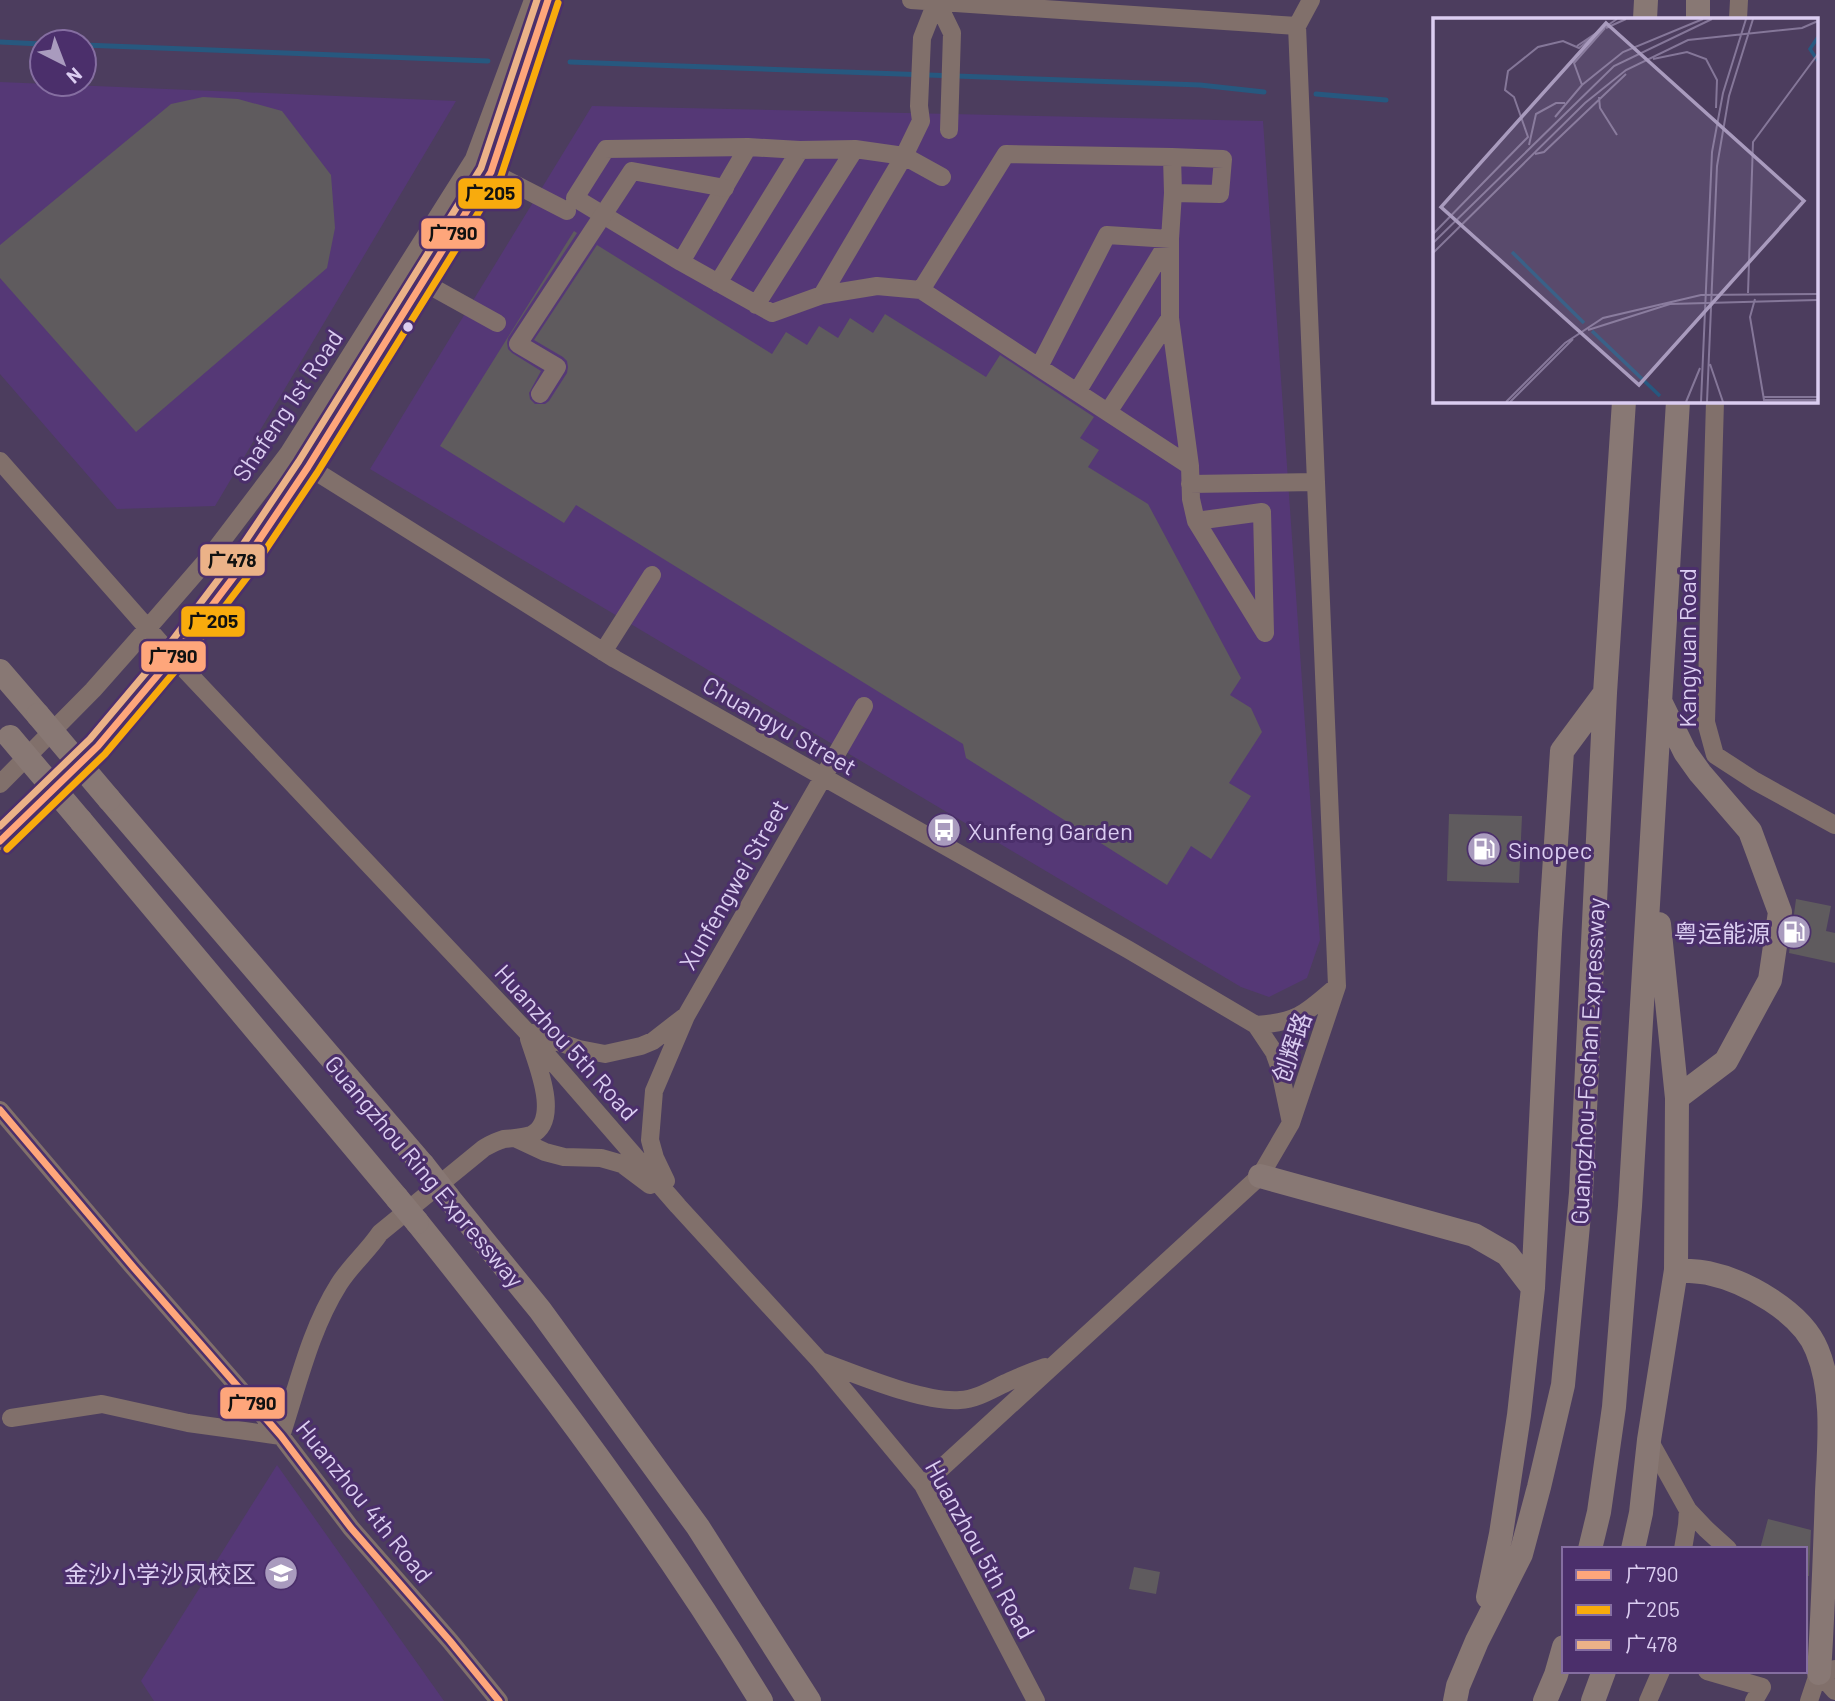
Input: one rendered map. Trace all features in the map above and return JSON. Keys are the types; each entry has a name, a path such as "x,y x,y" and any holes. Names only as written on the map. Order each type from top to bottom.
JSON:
{"highway":[{"path":"1645,18 1646,0"},
{"path":"1698,0 1698,18"},
{"name":"Guangzhou-Foshan Expressway","path":"1454,1696 1477,1641 1521,1554 1563,1385 1581,1193 1605,693 1624,402"},
{"name":"Guangzhou-Foshan Expressway","path":"1590,1547 1599,1512 1614,1408 1630,1206 1678,402"},
{"name":"Guangzhou Ring Expressway","path":"0,671 423,1165 540,1310 705,1538 809,1701"},
{"path":"1477,1641 1502,1534 1533,1288 1550,934 1562,751 1605,693"},
{"path":"1659,699 1685,752 1750,831 1780,912 1770,980 1726,1061 1677,1098"},
{"name":"Guangzhou Ring Expressway","path":"5,732 417,1222 555,1398 668,1556 761,1701"},
{"path":"1633,1547 1641,1513 1649,1440 1676,1270 1677,1098 1651,850"},
{"path":"1260,1176 1474,1235 1507,1254 1533,1288"},
{"path":"1676,1270 1708,1273 1738,1282 1771,1300 1800,1325 1817,1349 1825,1382 1829,1427 1825,1587 1831,1685"},
{"path":"650,1462 828,1701"},
{"path":"1545,1701 1562,1654"},
{"path":"1593,1701 1603,1673"}],"street":[{"name":"Shafeng 1st Road","path":"0,784 93,690 147,629 212,554 288,454 474,159 533,0"},
{"name":"Shafeng 1st Road","path":"0,841 98,747 173,657 239,570 308,467 491,172 548,0"},
{"path":"911,0 1297,26"},
{"path":"1291,1124 1279,1066 1274,1052 1256,1025 1283,1022 1298,1017 1337,986 1297,26 1311,0"},
{"path":"1738,18 1739,0"},
{"path":"822,295 904,156 921,121 919,106 922,38 937,1"},
{"path":"937,1 953,33 949,130"},
{"path":"681,262 748,147"},
{"path":"942,177 904,156 855,149 606,149 575,198 772,313 822,295 877,286 921,290 1108,412 1190,475 1316,482"},
{"path":"718,283 800,149"},
{"path":"756,305 855,149"},
{"path":"921,290 1006,154 1223,159 1220,194 1173,193"},
{"path":"1172,157 1170,318 1191,499 1196,521 1265,633 1262,512 1196,521"},
{"path":"540,394 558,367 519,344 632,171 725,188"},
{"path":"491,172 567,211"},
{"path":"1039,368 1107,235 1170,239"},
{"path":"1077,392 1170,239"},
{"path":"424,282 497,323"},
{"path":"1108,412 1170,318"},
{"name":"Kangyuan Road","path":"1715,402 1706,722 1715,755 1755,781 1835,825"},
{"name":"Chuangyu Street","path":"288,454 603,652 1129,950 1256,1025"},
{"name":"Huanzhou 5th Road","path":"0,461 147,629 526,1031 678,1206 820,1361 923,1485 1036,1701"},
{"path":"603,652 652,575"},
{"name":"Xunfengwei Street","path":"678,1206 654,1158 650,1140 654,1091 686,1016 864,706"},
{"name":"创辉路","path":"923,1485 1260,1176 1291,1124 1337,986"},
{"path":"526,1031 579,1049 605,1054 653,1041 686,1016"},
{"path":"11,1418 102,1404 188,1423 281,1436 322,1314 347,1272 380,1233 472,1157 495,1142 531,1135 540,1128 547,1111 544,1089 526,1031"},
{"name":"Huanzhou 4th Road","path":"0,1110 281,1436 351,1528 499,1701"},
{"path":"515,1138 545,1152 564,1157 601,1158 622,1164 678,1206"},
{"path":"820,1361 909,1392 932,1398 960,1400 986,1394 1058,1361"},
{"path":"1649,1440 1688,1510 1726,1547"},
{"path":"1683,1547 1688,1510"},
{"path":"1809,1701 1831,1685 1835,1611"},
{"path":"1648,1701 1660,1673"},
{"path":"1714,1673 1762,1687 1754,1701"}],"shaded area":[{"path":"0,82 28,83 28,98 98,98 98,86 456,101 215,506 117,509 0,374"},
{"path":"592,106 1263,121 1320,940 1307,978 1269,997 1241,987 370,469"},
{"name":"金沙小学沙凤校区","path":"277,1465 444,1701 154,1701 141,1681"}],"building":[{"path":"203,97 238,99 282,111 331,175 335,228 327,268 136,432 0,278 0,245 171,104"},
{"path":"574,231 577,233 508,338 508,349 512,353 541,371 529,393 535,404 549,401 568,367 563,357 534,340 597,245 772,354 786,332 807,345 819,326 838,338 850,318 873,333 885,314 986,377 1000,355 1094,417 1080,438 1099,450 1088,467 1148,504 1241,678 1230,695 1251,708 1262,732 1229,783 1251,796 1211,859 1191,846 1167,885 966,758 963,744 576,505 564,523 440,446"},
{"name":"Sinopec","path":"1449,814 1522,816 1519,883 1447,881"},
{"name":"粤运能源","path":"1796,899 1831,906 1826,931 1835,933 1835,963 1789,953"},
{"path":"1768,1519 1811,1530 1809,1576 1807,1547 1761,1547"},
{"path":"1134,1567 1160,1572 1156,1594 1129,1589"}],"waterway":[{"path":"0,42 28,43"},
{"path":"98,46 488,61"},
{"path":"570,62 1200,85 1264,92"},
{"path":"1316,94 1386,100"}],"transit line":[{"name":"广478","path":"0,826 90,739 165,650 230,564 299,461 481,168 537,0"},
{"name":"广790","path":"0,841 98,746 173,657 239,570 308,467 491,172 548,0"},
{"name":"广205","path":"7,849 105,754 181,664 248,576 317,473 501,176 558,3"},
{"name":"广790","path":"0,1110 281,1436 351,1528 499,1701"}],"place":[{"name":"Xunfeng Garden","path":"944,830"},
{"name":"Sinopec","path":"1484,849"},
{"name":"粤运能源","path":"1794,932"},
{"name":"金沙小学沙凤校区","path":"281,1573"}]}
